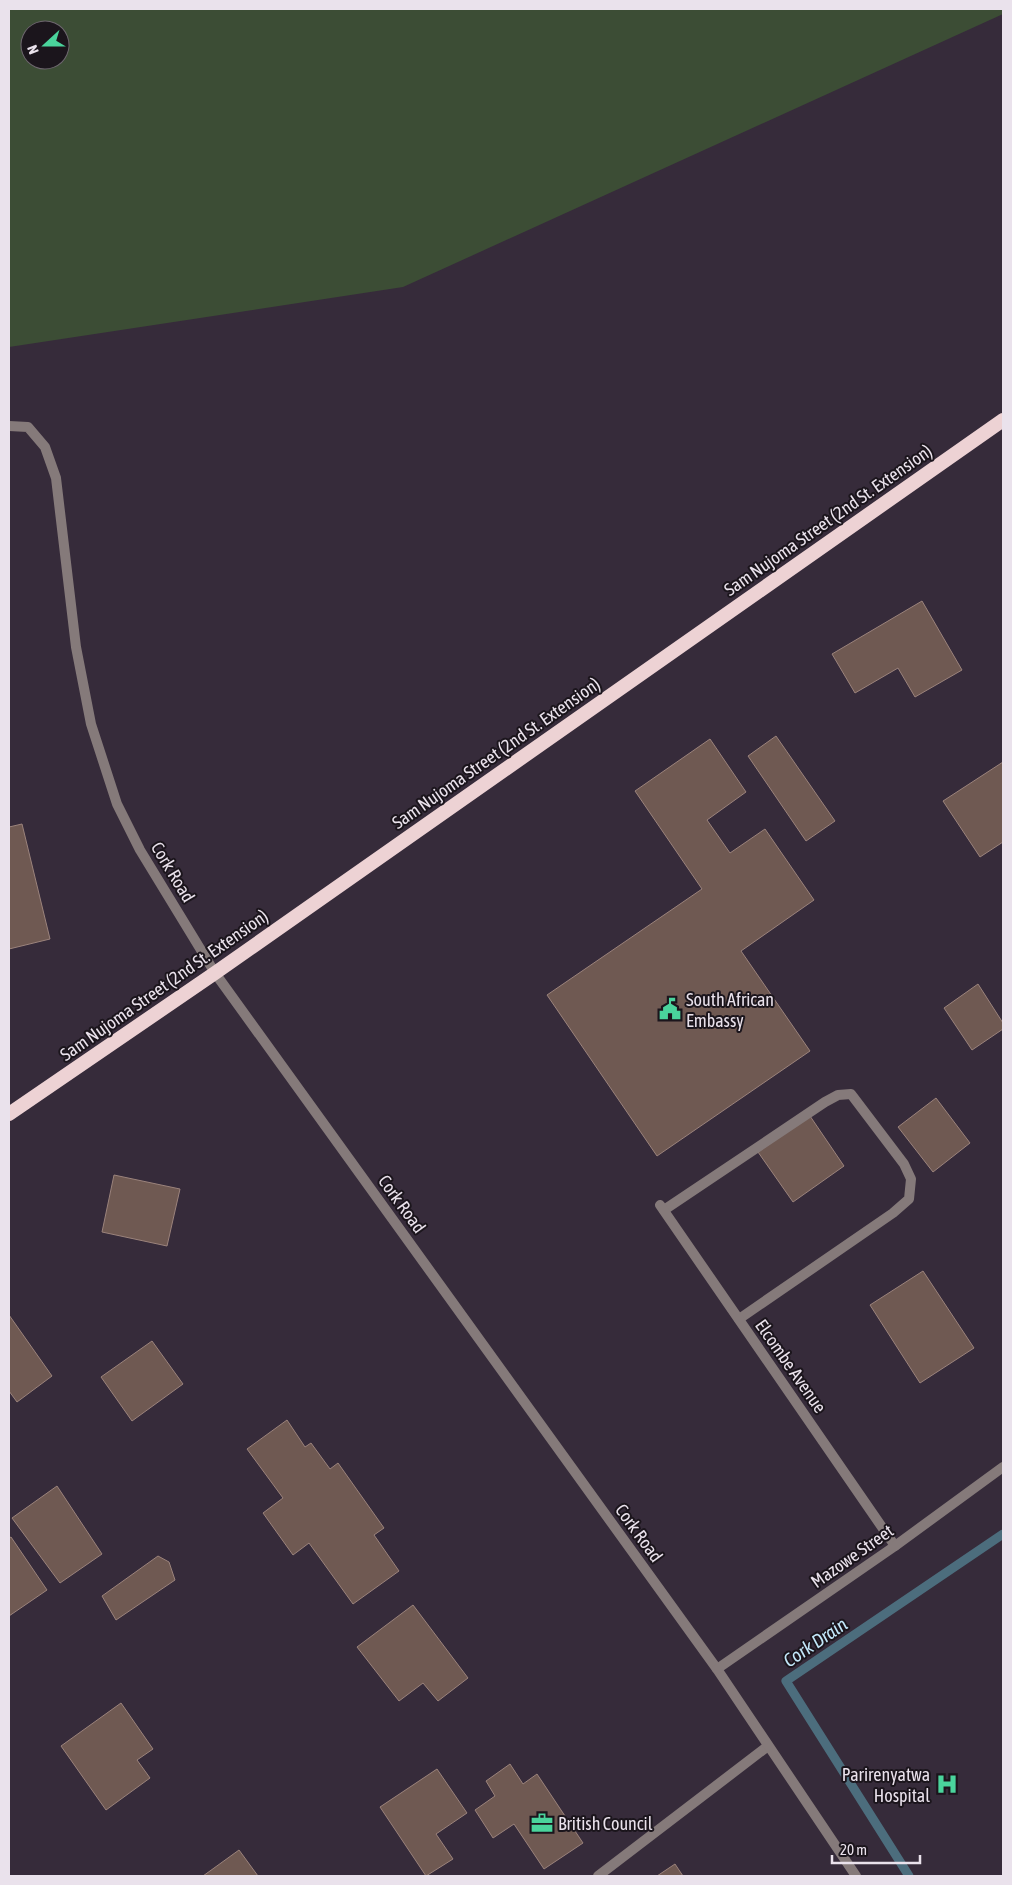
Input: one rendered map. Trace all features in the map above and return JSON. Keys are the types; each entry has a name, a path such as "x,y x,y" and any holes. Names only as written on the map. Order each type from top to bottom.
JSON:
{"highway":[{"name":"Sam Nujoma Street (2nd St. Extension)","path":"9,1114 215,973 1003,420"}],"street":[{"name":"Cork Road","path":"9,426 28,427 38,436 50,461 58,492 76,647 91,724 117,804 140,850 215,973 717,1669 856,1876"},
{"name":"Elcombe Avenue","path":"739,1319 893,1213 909,1199 911,1180 904,1164 851,1094 838,1095 825,1102 662,1207 895,1546"},
{"name":"Mazowe Street","path":"717,1669 895,1546 1003,1467"},
{"path":"598,1876 768,1746"}],"green space":[{"path":"9,9 1003,9 1003,14 403,287 9,347"}],"building":[{"path":"922,601 962,670 915,697 898,668 855,693 832,654"},
{"path":"776,736 835,821 806,841 748,756"},
{"path":"710,739 746,792 707,820 730,853 765,829 814,900 741,951 810,1051 657,1156 547,995 702,889 635,791"},
{"path":"1003,762 1003,842 980,857 943,801"},
{"path":"22,824 50,939 9,949 9,827"},
{"path":"978,984 1003,1023 1003,1029 972,1050 944,1008"},
{"path":"936,1098 970,1143 933,1172 898,1127"},
{"path":"810,1116 844,1166 793,1202 758,1152"},
{"path":"114,1175 180,1189 167,1246 102,1232"},
{"path":"923,1271 974,1348 920,1383 870,1305"},
{"path":"9,1315 52,1376 17,1402 9,1391"},
{"path":"152,1341 183,1384 132,1421 101,1377"},
{"path":"287,1420 305,1447 311,1443 330,1469 338,1463 384,1528 374,1535 399,1571 353,1604 309,1543 293,1555 263,1513 283,1498 247,1449"},
{"path":"57,1486 102,1554 60,1583 12,1518"},
{"path":"11,1537 47,1590 9,1616 9,1538"},
{"path":"158,1556 169,1562 175,1580 116,1620 102,1596"},
{"path":"413,1605 468,1678 438,1701 423,1683 399,1701 357,1647"},
{"path":"121,1703 153,1749 137,1760 150,1778 106,1810 61,1746"},
{"path":"510,1764 523,1784 537,1774 583,1843 544,1869 514,1824 493,1838 475,1810 495,1796 486,1781"},
{"path":"437,1769 467,1813 436,1834 453,1859 426,1876 380,1807"},
{"path":"239,1850 258,1876 203,1876"},
{"path":"675,1864 683,1876 657,1876"}],"waterway":[{"name":"Cork Drain","path":"909,1876 786,1681 1003,1534"}],"place":[{"name":"South African Embassy","path":"670,1009"},
{"name":"Parirenyatwa Hospital","path":"947,1784"},
{"name":"British Council","path":"542,1823"}]}
